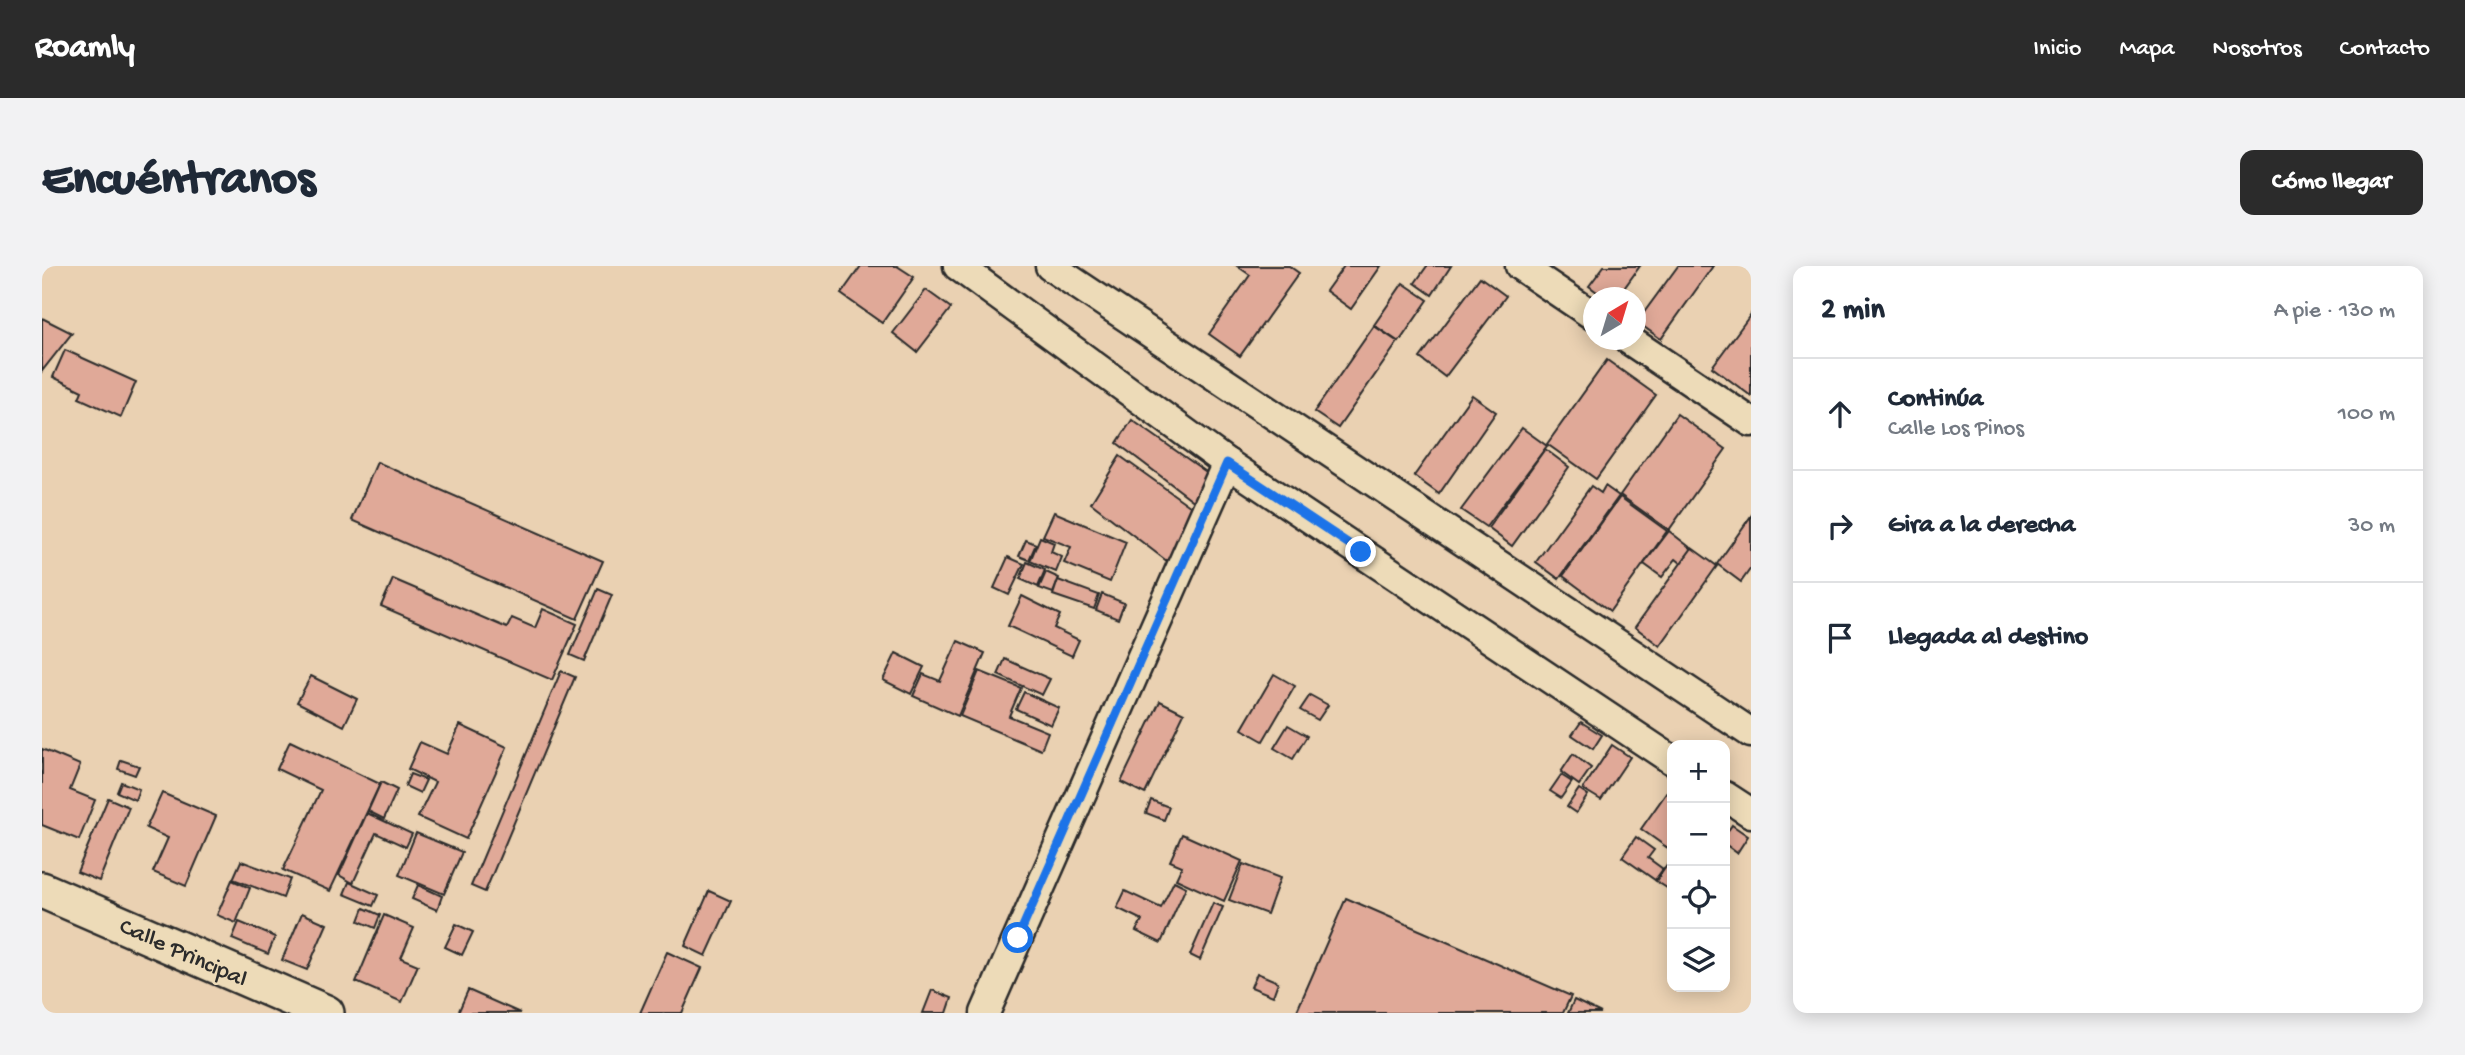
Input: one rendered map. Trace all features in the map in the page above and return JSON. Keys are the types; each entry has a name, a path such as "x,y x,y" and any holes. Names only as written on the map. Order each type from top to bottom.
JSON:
{"street":[{"path":"958,266 1227,463 1667,757"},
{"path":"1520,266 1583,309"},
{"path":"1067,271 1751,733"},
{"path":"1644,350 1751,422"},
{"path":"985,1013 1227,463"},
{"path":"1730,799 1751,813"},
{"name":"Calle Principal","path":"42,890 326,1013"}],"building":[{"path":"861,266 897,266 914,277 882,323 841,294"},
{"path":"1237,266 1289,266 1299,273 1240,356 1209,334 1250,275"},
{"path":"1344,266 1381,266 1351,309 1326,291"},
{"path":"1427,266 1451,266 1432,295 1415,283"},
{"path":"1604,266 1640,266 1625,287 1589,286"},
{"path":"1678,266 1713,266 1661,339 1646,328 1646,310"},
{"path":"1480,277 1506,296 1445,377 1420,358"},
{"path":"1403,283 1428,300 1399,342 1374,325"},
{"path":"926,290 951,308 917,352 893,333"},
{"path":"1751,314 1751,396 1712,367"},
{"path":"42,318 72,333 42,371"},
{"path":"1374,326 1398,342 1338,428 1314,412"},
{"path":"65,350 136,382 121,417 79,398 82,391 53,377"},
{"path":"1607,360 1656,395 1596,479 1547,444"},
{"path":"1472,395 1496,412 1439,494 1414,476"},
{"path":"1677,414 1726,449 1669,530 1620,495"},
{"path":"1132,420 1212,476 1195,502 1117,443"},
{"path":"1522,428 1547,446 1486,527 1461,510"},
{"path":"1545,449 1569,467 1512,546 1488,528"},
{"path":"1120,456 1194,509 1168,562 1091,503"},
{"path":"377,462 603,561 577,619 352,520"},
{"path":"1591,486 1601,493 1605,486 1619,496 1559,579 1536,562"},
{"path":"1620,497 1667,531 1610,611 1563,576"},
{"path":"1054,512 1126,542 1110,582 1064,563 1071,547 1043,536"},
{"path":"1751,516 1751,568 1741,582 1717,564"},
{"path":"1669,531 1692,549 1681,563 1676,559 1662,577 1644,564"},
{"path":"1040,537 1054,543 1051,552 1062,557 1056,572 1030,561"},
{"path":"1026,540 1036,544 1029,560 1019,556"},
{"path":"1692,548 1717,566 1660,646 1635,627"},
{"path":"1008,557 1024,564 1009,595 994,588"},
{"path":"1027,562 1045,570 1038,587 1020,579"},
{"path":"1046,572 1059,578 1053,593 1039,588"},
{"path":"393,579 507,628 512,618 535,628 543,609 577,624 552,680 381,606"},
{"path":"1058,580 1099,595 1094,609 1053,595"},
{"path":"598,589 612,595 584,661 570,655"},
{"path":"1102,594 1124,603 1118,619 1096,610"},
{"path":"1022,596 1060,615 1054,628 1079,640 1072,656 1008,626"},
{"path":"958,641 985,653 958,716 913,696 923,674 940,681"},
{"path":"896,653 924,667 911,694 883,680"},
{"path":"1005,659 1050,679 1042,695 998,675"},
{"path":"561,671 575,677 485,892 471,886"},
{"path":"979,671 1021,688 1009,716 1048,732 1041,750 960,716"},
{"path":"1274,674 1295,686 1263,741 1242,729"},
{"path":"311,676 357,699 344,726 297,702"},
{"path":"1024,692 1059,708 1051,725 1016,709"},
{"path":"1310,695 1328,705 1318,720 1300,710"},
{"path":"1160,701 1184,713 1145,794 1121,782"},
{"path":"1581,722 1602,735 1593,749 1572,735"},
{"path":"460,725 507,747 466,839 418,817 435,782 408,769 420,742 447,754"},
{"path":"1288,725 1307,736 1293,759 1274,748"},
{"path":"290,741 380,784 330,891 283,870 321,790 277,769"},
{"path":"1612,745 1630,757 1601,800 1583,789"},
{"path":"42,749 80,765 70,790 95,800 79,840 42,825"},
{"path":"1573,754 1591,768 1579,785 1561,772"},
{"path":"121,760 139,766 135,775 118,769"},
{"path":"410,774 426,780 420,793 405,786"},
{"path":"1561,775 1572,782 1561,798 1550,791"},
{"path":"121,782 139,789 135,800 117,792"},
{"path":"381,782 397,790 384,819 368,811"},
{"path":"1579,789 1588,795 1576,813 1567,807"},
{"path":"1667,792 1667,847 1641,829"},
{"path":"162,793 216,816 186,886 153,872 168,838 146,828"},
{"path":"108,798 129,807 99,881 77,872"},
{"path":"1151,800 1169,807 1164,820 1146,813"},
{"path":"367,813 412,834 406,847 376,833 353,883 339,875"},
{"path":"1732,825 1748,836 1737,853 1730,848"},
{"path":"416,833 462,852 444,894 399,875"},
{"path":"1182,834 1242,861 1224,901 1176,879 1182,866 1170,861"},
{"path":"1636,837 1654,850 1648,858 1663,869 1655,880 1622,857"},
{"path":"241,861 290,879 283,898 233,879"},
{"path":"1243,864 1280,878 1267,914 1229,900"},
{"path":"1667,865 1667,888 1656,881"},
{"path":"232,880 250,888 236,923 217,915"},
{"path":"1174,881 1186,887 1161,943 1136,931 1142,920 1117,908 1125,891 1161,908"},
{"path":"349,882 378,895 373,906 344,894"},
{"path":"418,885 442,896 437,910 412,899"},
{"path":"709,891 731,901 706,956 685,946"},
{"path":"1346,898 1571,996 1563,1013 1296,1013"},
{"path":"1213,903 1223,907 1200,960 1190,955"},
{"path":"364,908 380,915 375,928 359,921"},
{"path":"302,913 327,924 307,970 282,960"},
{"path":"384,915 414,928 401,958 418,965 402,1002 356,982"},
{"path":"239,922 275,937 268,954 232,939"},
{"path":"456,924 473,932 462,955 445,947"},
{"path":"667,952 702,968 682,1013 640,1013"},
{"path":"1257,973 1278,982 1273,996 1251,987"},
{"path":"468,990 520,1013 458,1013"},
{"path":"932,990 952,998 947,1013 923,1013"},
{"path":"1574,1000 1601,1013 1568,1013"}],"route":[{"path":"1018,938 1227,463 1361,552"}]}
